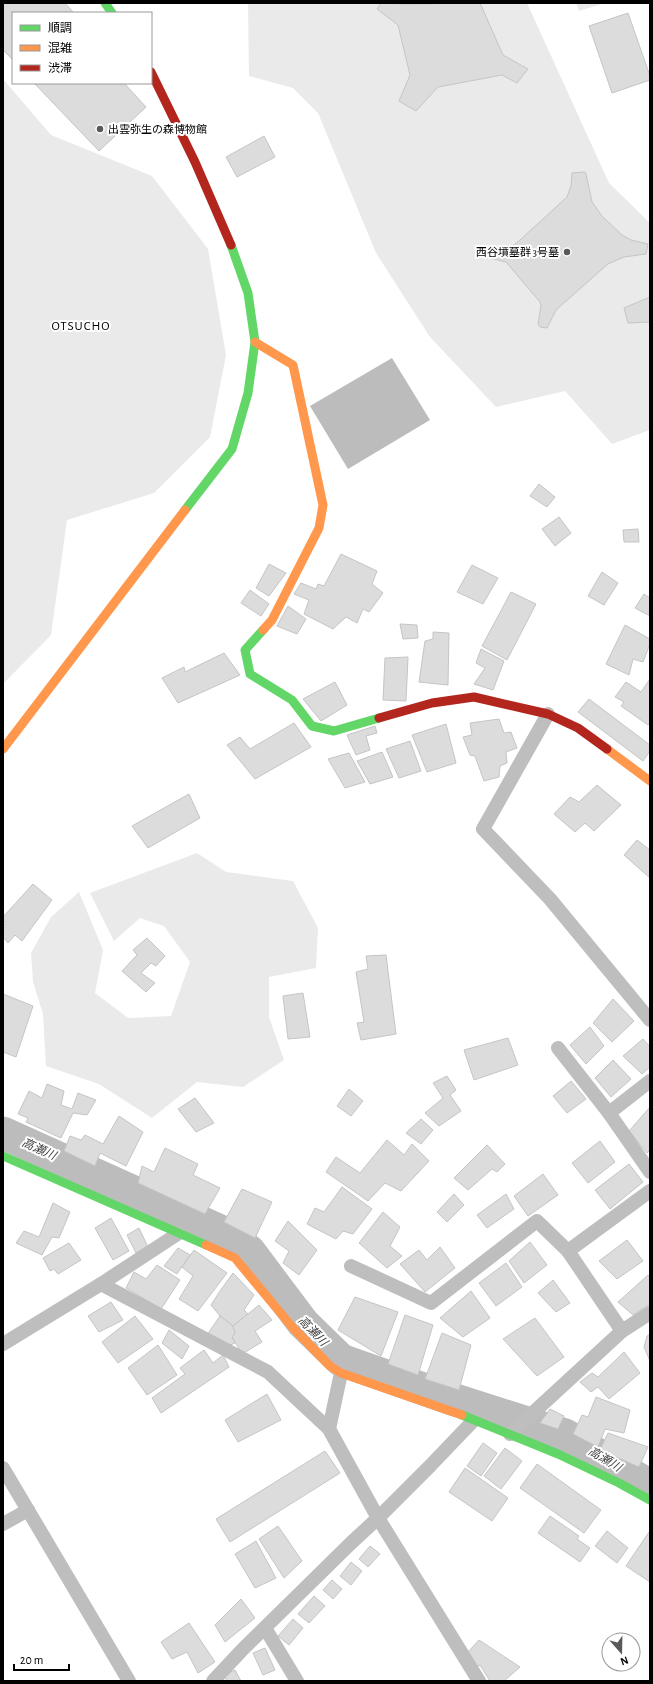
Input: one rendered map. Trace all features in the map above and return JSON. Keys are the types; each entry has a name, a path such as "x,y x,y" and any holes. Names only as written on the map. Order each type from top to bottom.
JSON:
{"street":[{"path":"105,3 111,12"},
{"path":"3,749 232,449 248,393 255,342 248,293 230,242 195,162 152,74"},
{"path":"255,342 292,365 323,505 319,528 272,620 245,650 250,674 292,700 312,726 334,731 432,704 474,697 548,714 578,728 650,781"},
{"path":"548,714 483,829 550,899 650,1020"},
{"path":"558,1048 609,1113 650,1172"},
{"path":"609,1113 650,1081"},
{"path":"3,1156 235,1258 293,1328 330,1366 341,1372 474,1420 553,1451 633,1489 650,1500"},
{"path":"568,1251 650,1191"},
{"path":"352,1266 431,1303 537,1221 568,1251 622,1331"},
{"path":"3,1344 101,1284 178,1233"},
{"path":"101,1284 268,1372 329,1429 378,1518 480,1681"},
{"path":"510,1434 622,1331 650,1313"},
{"path":"329,1429 341,1372"},
{"path":"213,1681 430,1466 474,1420"},
{"path":"3,1468 129,1681"},
{"path":"3,1524 28,1510"},
{"path":"265,1628 297,1681"}],"shaded area":[{"path":"248,3 527,3 609,183 650,223 650,430 612,444 565,391 496,407 430,337 376,253 318,113 293,88 249,76"},
{"path":"576,3 605,3 579,11"},
{"path":"3,79 51,135 152,176 208,249 226,355 210,437 154,493 67,520 51,635 3,684"},
{"path":"392,358 430,420 348,469 310,406"},
{"path":"197,853 226,872 293,881 318,928 316,968 269,977 269,1017 284,1060 243,1087 197,1082 152,1118 99,1084 46,1066 43,1014 33,982 31,953 51,917 79,892 103,950 95,993 128,1018 171,1016 190,962 164,926 140,918 114,941 90,893"}],"building":[{"path":"3,3 65,3 73,12 12,12 12,59 3,50"},
{"path":"381,3 480,3 503,55 528,69 517,83 502,75 438,87 416,111 399,101 410,75 398,25 377,9"},
{"path":"628,13 650,76 650,80 612,93 589,26"},
{"name":"出雲弥生の森博物館","path":"35,84 125,84 146,107 99,151"},
{"path":"264,136 275,157 237,177 226,157"},
{"name":"西谷墳墓群 3号墓","path":"585,172 592,202 602,216 622,235 631,240 648,244 646,254 624,257 608,264 556,310 547,328 540,327 538,324 541,306 540,302 506,262 490,258 488,255 489,249 504,249 511,247 520,240 567,197 571,186 572,173"},
{"path":"650,297 650,322 628,323 624,308"},
{"path":"539,484 555,497 547,507 530,496"},
{"path":"559,517 571,533 555,546 542,529"},
{"path":"638,529 639,542 624,542 623,530"},
{"path":"341,554 377,571 372,584 383,593 369,612 363,609 357,623 346,617 333,629 304,614 309,600 294,594 301,583 316,589 318,584 324,586"},
{"path":"269,564 286,573 269,596 256,588"},
{"path":"472,565 498,578 483,604 457,592"},
{"path":"602,572 618,583 604,605 588,596"},
{"path":"250,590 269,604 261,616 241,603"},
{"path":"511,592 536,604 507,660 482,646"},
{"path":"644,594 650,598 650,616 635,608"},
{"path":"288,606 306,619 297,634 277,626"},
{"path":"400,624 417,625 418,638 403,639"},
{"path":"625,625 650,639 650,644 643,662 633,659 629,675 606,664"},
{"path":"433,632 449,633 448,685 419,682 425,641 433,639"},
{"path":"481,649 504,661 493,690 474,684 485,668 476,663"},
{"path":"224,653 240,675 178,703 162,678 184,667 185,672"},
{"path":"408,657 406,701 383,700 385,658"},
{"path":"650,679 650,723 648,725 621,706 624,702 615,697 626,682 641,692"},
{"path":"335,682 347,705 321,721 303,699"},
{"path":"589,699 650,745 650,751 643,761 578,712"},
{"path":"499,719 504,733 511,732 517,748 506,752 507,763 500,766 499,777 484,781 475,756 470,755 463,737 472,735 470,723"},
{"path":"294,723 311,747 255,779 227,745 240,737 250,749"},
{"path":"446,724 456,763 427,772 412,735"},
{"path":"375,726 377,733 366,736 370,750 356,755 347,735"},
{"path":"410,741 421,771 399,778 386,749"},
{"path":"382,752 393,777 370,784 357,761"},
{"path":"349,753 365,782 345,788 328,759"},
{"path":"597,785 621,805 594,831 585,823 575,832 554,814 570,797 579,802"},
{"path":"189,794 200,818 148,848 132,826"},
{"path":"637,840 650,850 650,878 624,855"},
{"path":"33,884 52,900 22,941 15,935 8,943 3,937 3,926 6,923 3,921 3,917"},
{"path":"147,938 165,956 156,966 151,963 141,973 155,983 146,992 122,971 137,955 133,950"},
{"path":"386,955 396,1034 361,1040 357,1023 364,1022 356,972 368,969 366,956"},
{"path":"303,993 310,1037 288,1039 283,996"},
{"path":"3,994 33,1006 16,1057 3,1052"},
{"path":"613,999 634,1021 612,1042 593,1023"},
{"path":"590,1027 604,1046 586,1064 570,1045"},
{"path":"508,1038 518,1065 474,1080 464,1050"},
{"path":"643,1039 650,1047 650,1067 642,1074 623,1056"},
{"path":"613,1060 631,1079 611,1097 595,1078"},
{"path":"447,1076 456,1090 450,1095 461,1111 439,1126 425,1113 443,1098 433,1083"},
{"path":"571,1081 586,1099 567,1113 553,1096"},
{"path":"47,1084 64,1091 61,1105 72,1109 78,1093 96,1100 87,1115 73,1113 61,1138 26,1122 28,1118 18,1114 29,1091 42,1098"},
{"path":"349,1089 363,1101 351,1116 337,1106"},
{"path":"195,1098 214,1123 196,1132 178,1109"},
{"path":"650,1107 650,1150 647,1153 629,1131"},
{"path":"119,1116 143,1132 126,1166 100,1153 95,1166 64,1151 70,1136 81,1140 85,1135 103,1144"},
{"path":"421,1119 433,1130 421,1144 406,1133"},
{"path":"387,1140 404,1155 412,1144 429,1161 401,1191 385,1183 368,1201 326,1172 336,1157 360,1173"},
{"path":"600,1141 615,1162 588,1183 572,1163"},
{"path":"487,1145 505,1164 497,1172 492,1169 468,1190 454,1178"},
{"path":"165,1148 198,1164 193,1175 220,1188 205,1214 138,1183 142,1166 154,1172"},
{"path":"629,1164 643,1182 610,1209 595,1190"},
{"path":"543,1174 558,1195 528,1216 514,1196"},
{"path":"342,1187 372,1209 353,1234 343,1231 336,1239 307,1224 315,1208 324,1212"},
{"path":"242,1189 272,1202 255,1238 224,1222"},
{"path":"454,1194 464,1205 447,1222 437,1212"},
{"path":"506,1194 514,1209 487,1228 477,1215"},
{"path":"53,1203 70,1212 59,1238 52,1237 42,1255 16,1243 24,1231 39,1237"},
{"path":"383,1212 400,1227 390,1246 402,1256 387,1268 359,1243"},
{"path":"111,1218 129,1251 113,1260 95,1228"},
{"path":"288,1221 317,1250 299,1275 283,1263 289,1251 275,1241"},
{"path":"139,1228 148,1247 136,1253 127,1235"},
{"path":"627,1240 643,1261 617,1279 599,1261"},
{"path":"530,1242 547,1265 524,1283 509,1261"},
{"path":"69,1243 81,1260 58,1274 54,1269 50,1271 43,1258"},
{"path":"440,1247 455,1268 425,1292 400,1264 419,1250 427,1260"},
{"path":"178,1248 190,1255 177,1274 164,1266"},
{"path":"194,1250 227,1273 198,1311 179,1299 193,1276 182,1267"},
{"path":"506,1263 522,1287 496,1306 479,1283"},
{"path":"157,1265 180,1280 161,1309 126,1288 134,1272 146,1279"},
{"path":"233,1273 254,1295 244,1310 248,1314 233,1326 220,1316 211,1305"},
{"path":"648,1275 650,1278 650,1304 633,1315 618,1302"},
{"path":"553,1280 570,1303 556,1312 538,1293"},
{"path":"471,1291 490,1318 463,1337 440,1318"},
{"path":"355,1297 398,1312 381,1356 338,1330"},
{"path":"111,1302 123,1320 99,1332 88,1316"},
{"path":"259,1305 272,1320 255,1331 262,1342 242,1354 232,1337 235,1333 233,1326"},
{"path":"405,1315 433,1325 418,1375 388,1364"},
{"path":"135,1316 153,1339 118,1363 102,1342"},
{"path":"220,1316 233,1326 235,1333 232,1337 235,1343 228,1346 207,1335"},
{"path":"535,1318 564,1357 537,1376 503,1339"},
{"path":"169,1330 189,1346 182,1359 162,1343"},
{"path":"442,1333 471,1345 459,1390 425,1379"},
{"path":"650,1334 650,1361 644,1347 647,1336"},
{"path":"158,1345 177,1375 147,1395 128,1368"},
{"path":"204,1350 213,1363 223,1355 229,1367 161,1413 152,1398 185,1374 180,1368"},
{"path":"624,1352 640,1373 609,1399 598,1387 591,1392 580,1382 592,1373 598,1377"},
{"path":"267,1394 281,1420 238,1442 225,1420"},
{"path":"596,1397 630,1410 624,1433 605,1429 598,1447 573,1434 582,1415 588,1417"},
{"path":"550,1409 564,1416 558,1429 540,1423"},
{"path":"608,1433 648,1447 639,1467 600,1450"},
{"path":"483,1443 497,1453 481,1476 467,1466"},
{"path":"505,1448 522,1461 501,1489 484,1476"},
{"path":"325,1451 340,1473 230,1542 216,1519"},
{"path":"537,1464 601,1510 584,1533 520,1488"},
{"path":"465,1468 508,1498 492,1521 449,1492"},
{"path":"550,1516 579,1536 577,1539 590,1548 580,1562 538,1533"},
{"path":"278,1526 302,1561 284,1578 259,1539"},
{"path":"607,1531 628,1548 617,1563 595,1546"},
{"path":"650,1532 650,1582 626,1566"},
{"path":"256,1541 276,1578 255,1588 235,1554"},
{"path":"370,1546 380,1554 368,1567 359,1559"},
{"path":"351,1562 362,1571 351,1585 340,1576"},
{"path":"332,1580 342,1589 333,1599 323,1590"},
{"path":"314,1596 325,1606 309,1623 298,1614"},
{"path":"241,1599 255,1618 225,1642 215,1625"},
{"path":"293,1619 303,1628 289,1645 278,1636"},
{"path":"189,1623 215,1662 198,1673 187,1652 172,1659 161,1642"},
{"path":"479,1640 520,1667 504,1681 490,1681 480,1665 476,1668 467,1653"},
{"path":"265,1648 275,1670 263,1675 253,1653"},
{"path":"235,1670 241,1681 227,1681 224,1675"}],"waterway":[{"name":"高瀬川","path":"3,1133 227,1234 249,1251 303,1323 341,1360 449,1398 565,1435 650,1486"}],"traffic: fast":[{"path":"105,3 111,12"},
{"path":"185,510 232,449 248,393 255,342 248,293 231,245"},
{"path":"263,630 245,650 250,674 292,700 312,726 334,731 379,718"},
{"path":"3,1156 206,1245"},
{"path":"462,1415 558,1454 619,1483 650,1500"}],"traffic: slow":[{"path":"255,342 293,365 323,505 319,528 272,620 263,630"},
{"path":"3,749 185,510"},
{"path":"607,749 650,781"},
{"path":"206,1245 235,1258 293,1328 330,1366 341,1373 462,1415"}],"traffic: jam":[{"path":"152,74 195,162 231,245"},
{"path":"379,718 432,703 474,697 548,714 578,728 607,749"}],"place":[{"name":"出雲弥生の森博物館","path":"100,129"},
{"name":"西谷墳墓群 3号墓","path":"567,252"}],"district":[{"name":"OTSUCHO","path":"81,325"}]}
